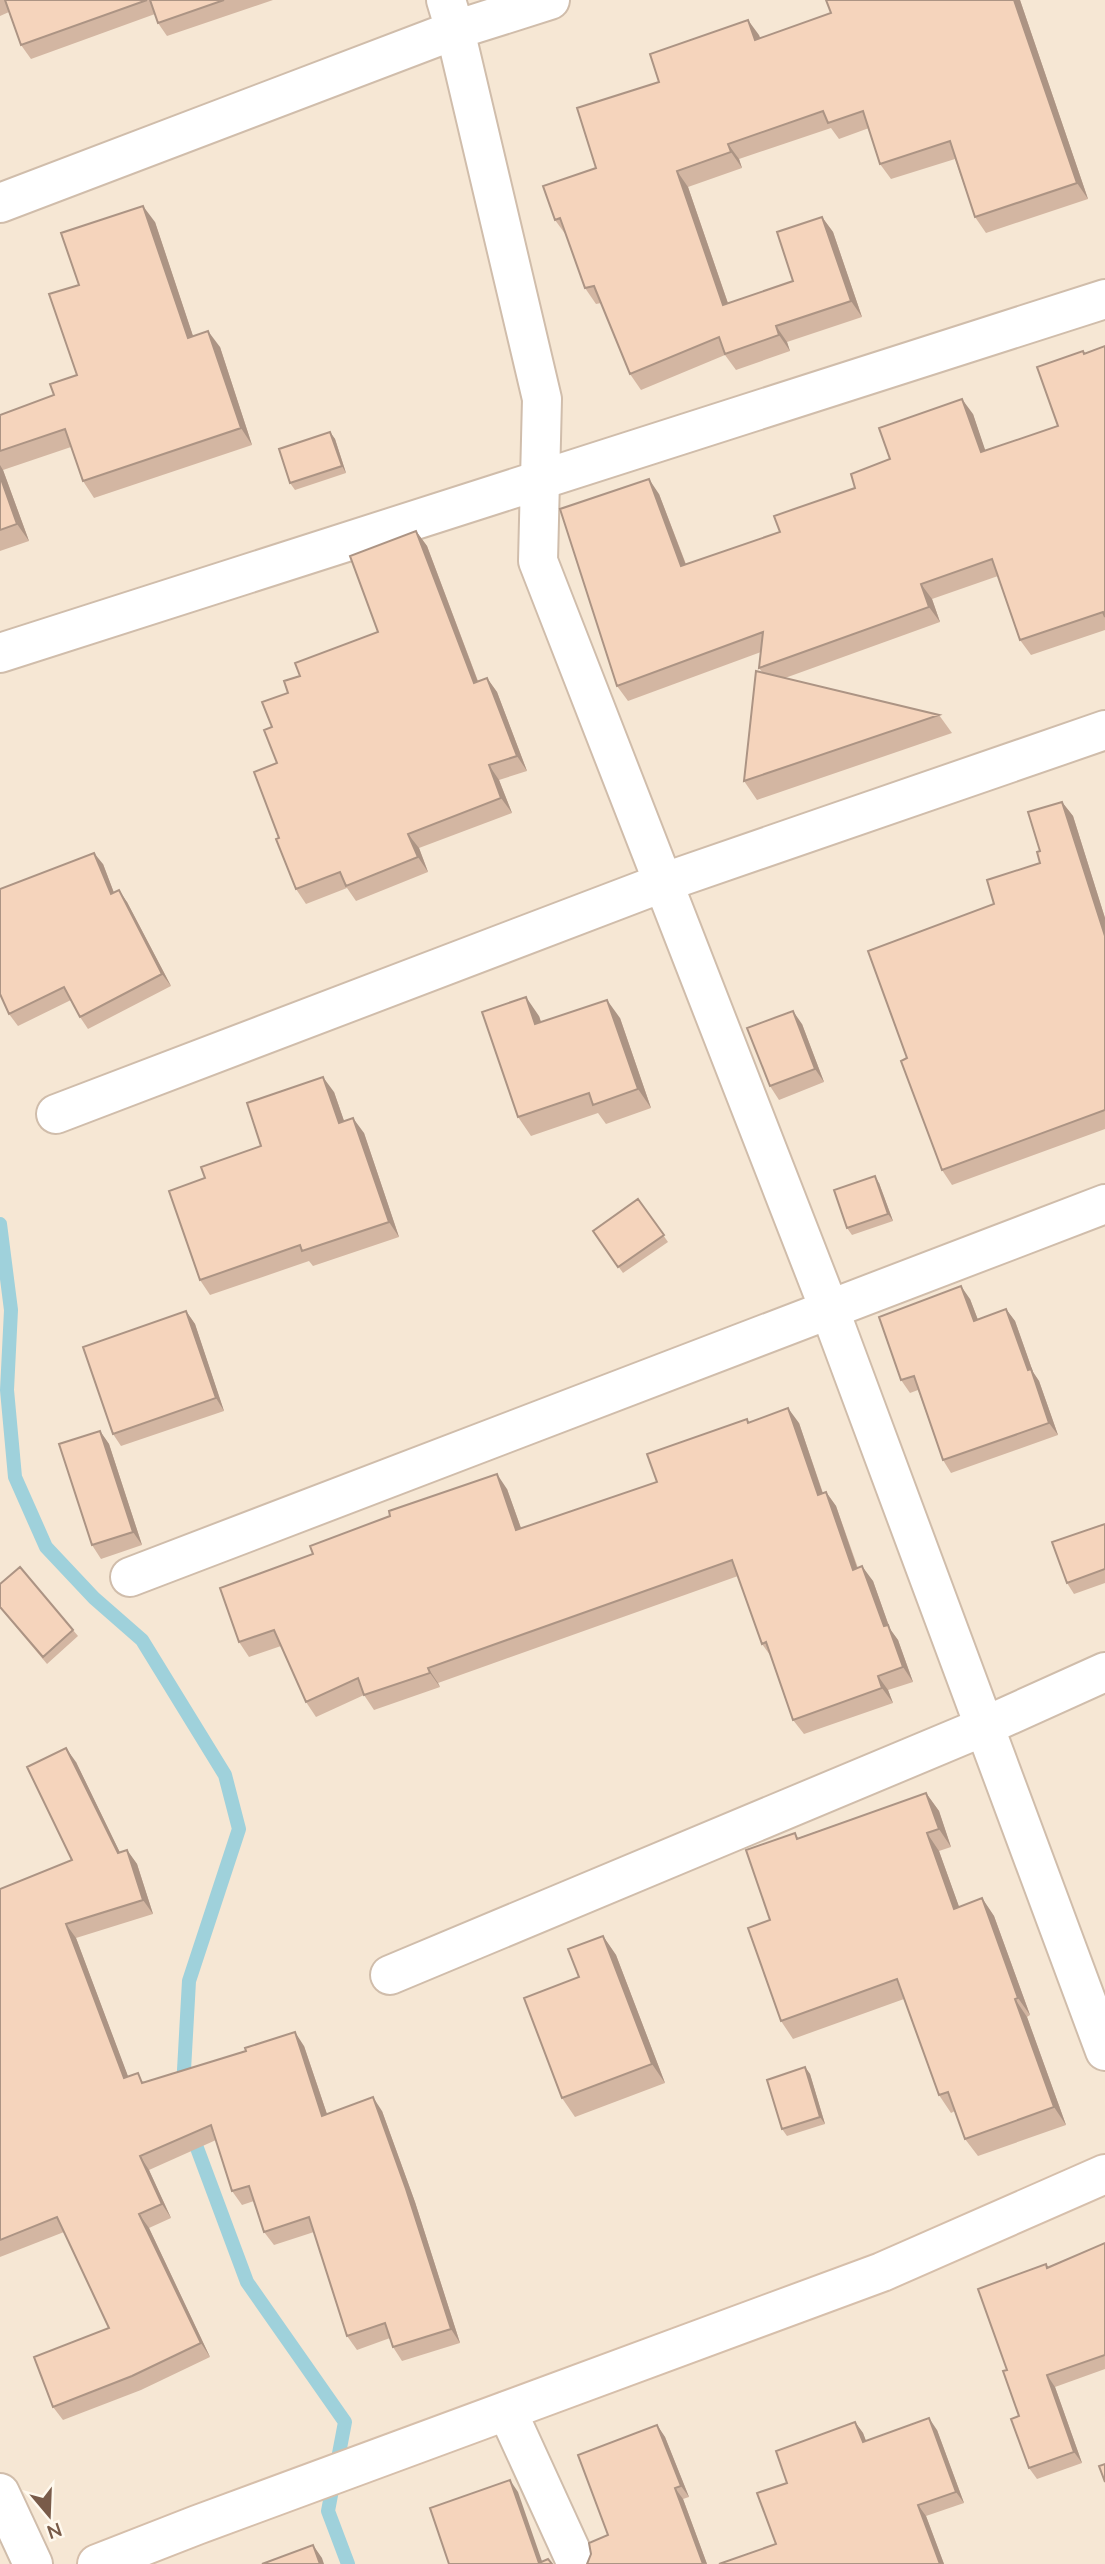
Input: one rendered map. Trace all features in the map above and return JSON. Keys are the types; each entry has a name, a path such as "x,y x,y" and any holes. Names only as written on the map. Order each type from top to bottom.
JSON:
{"street":[{"path":"0,203 451,15 550,0"},
{"path":"451,15 542,399 538,561 830,1311 1105,2051"},
{"path":"0,653 1105,299"},
{"path":"56,1114 662,883 1105,730"},
{"path":"130,1577 1105,1205"},
{"path":"390,1975 983,1727 1105,1672"},
{"path":"97,2564 882,2272 1105,2174"},
{"path":"507,2411 577,2564"},
{"path":"0,2493 33,2564"}],"shaded area":[{"path":"0,0 1105,0 1105,2564 0,2564"}],"building":[{"path":"5,0 147,0 21,45"},
{"path":"150,0 224,0 158,23"},
{"path":"826,0 1014,0 1077,183 975,217 950,141 880,164 863,111 828,123 823,111 728,144 731,152 677,171 723,305 793,281 777,232 822,217 851,301 776,326 779,335 725,354 719,337 630,374 594,286 585,288 560,218 555,220 543,186 596,168 577,108 659,82 650,54 748,20 755,40 831,13"},
{"path":"143,206 188,338 208,331 241,428 83,481 65,429 0,451 0,415 54,395 50,384 77,375 49,294 79,285 61,233"},
{"path":"1105,346 1105,617 1103,612 1020,640 992,559 921,584 929,607 759,668 763,632 617,686 560,509 649,479 681,566 780,532 774,516 855,488 851,474 890,459 879,428 962,399 981,452 1058,426 1037,367"},
{"path":"330,432 342,466 290,483 279,449"},
{"path":"0,476 17,524 0,530"},
{"path":"416,531 474,683 487,678 517,756 489,765 501,798 408,834 418,857 346,886 340,872 296,889 254,772 277,763 264,730 272,727 262,702 288,693 284,681 300,676 295,663 378,632 350,556"},
{"path":"756,671 939,715 744,781"},
{"path":"1062,802 1105,936 1105,1110 942,1170 901,1061 907,1058 868,951 994,904 987,880 1040,863 1037,852 1040,851 1028,812"},
{"path":"94,853 111,894 119,890 162,974 80,1017 64,987 9,1014 0,994 0,889"},
{"path":"526,997 535,1024 607,1000 638,1089 593,1105 589,1093 518,1117 482,1012"},
{"path":"793,1011 815,1069 770,1086 747,1028"},
{"path":"323,1077 339,1123 353,1118 389,1222 302,1251 300,1245 200,1280 169,1191 205,1178 201,1167 261,1146 247,1103"},
{"path":"875,1176 888,1214 847,1228 834,1190"},
{"path":"638,1199 664,1235 618,1267 593,1231"},
{"path":"961,1286 974,1321 1006,1309 1028,1370 1031,1369 1049,1423 943,1460 914,1376 901,1380 879,1317"},
{"path":"186,1311 216,1398 113,1434 83,1347"},
{"path":"788,1408 818,1495 826,1492 853,1570 862,1566 884,1626 888,1625 903,1667 878,1676 882,1688 793,1720 766,1642 762,1644 732,1560 428,1668 430,1673 364,1695 358,1678 306,1702 274,1630 239,1642 220,1588 313,1554 310,1546 390,1516 389,1511 497,1474 516,1530 657,1482 647,1454 747,1419 748,1423"},
{"path":"100,1431 133,1532 92,1545 59,1444"},
{"path":"1105,1524 1105,1569 1067,1583 1052,1542"},
{"path":"20,1567 73,1630 43,1657 0,1607 0,1584"},
{"path":"66,1748 118,1853 127,1850 143,1900 66,1924 124,2078 138,2073 142,2083 246,2051 245,2048 295,2032 322,2116 373,2097 451,2329 393,2347 385,2323 347,2336 309,2217 264,2232 249,2186 232,2191 211,2125 140,2156 162,2204 139,2214 201,2343 132,2376 53,2407 34,2357 109,2328 57,2217 0,2240 0,1889 72,1860 27,1767"},
{"path":"926,1793 939,1829 927,1833 954,1909 982,1898 1054,2107 965,2139 948,2092 939,2095 897,1979 781,2021 748,1928 770,1920 746,1850 795,1833 797,1839"},
{"path":"603,1936 652,2064 562,2098 524,1998 579,1977 568,1949"},
{"path":"805,2067 820,2117 782,2129 767,2080"},
{"path":"1105,2243 1105,2355 1047,2375 1074,2452 1029,2468 1011,2419 1019,2416 1003,2371 1007,2370 978,2289 1046,2264 1047,2268"},
{"path":"929,2418 956,2492 918,2505 940,2564 719,2564 776,2544 757,2493 787,2483 776,2451 855,2422 863,2442"},
{"path":"657,2425 681,2486 675,2488 703,2564 587,2564 591,2554 589,2543 608,2535 578,2455"},
{"path":"1105,2464 1105,2482 1099,2466"},
{"path":"510,2480 539,2563 548,2559 552,2564 449,2564 430,2508"},
{"path":"313,2545 320,2564 262,2564"}],"waterway":[{"path":"0,1224 11,1310 7,1390 15,1477 46,1547 94,1598 142,1640 225,1775 239,1829 189,1981 183,2088"},
{"path":"193,2131 247,2282 345,2422 328,2511 348,2564"}]}
